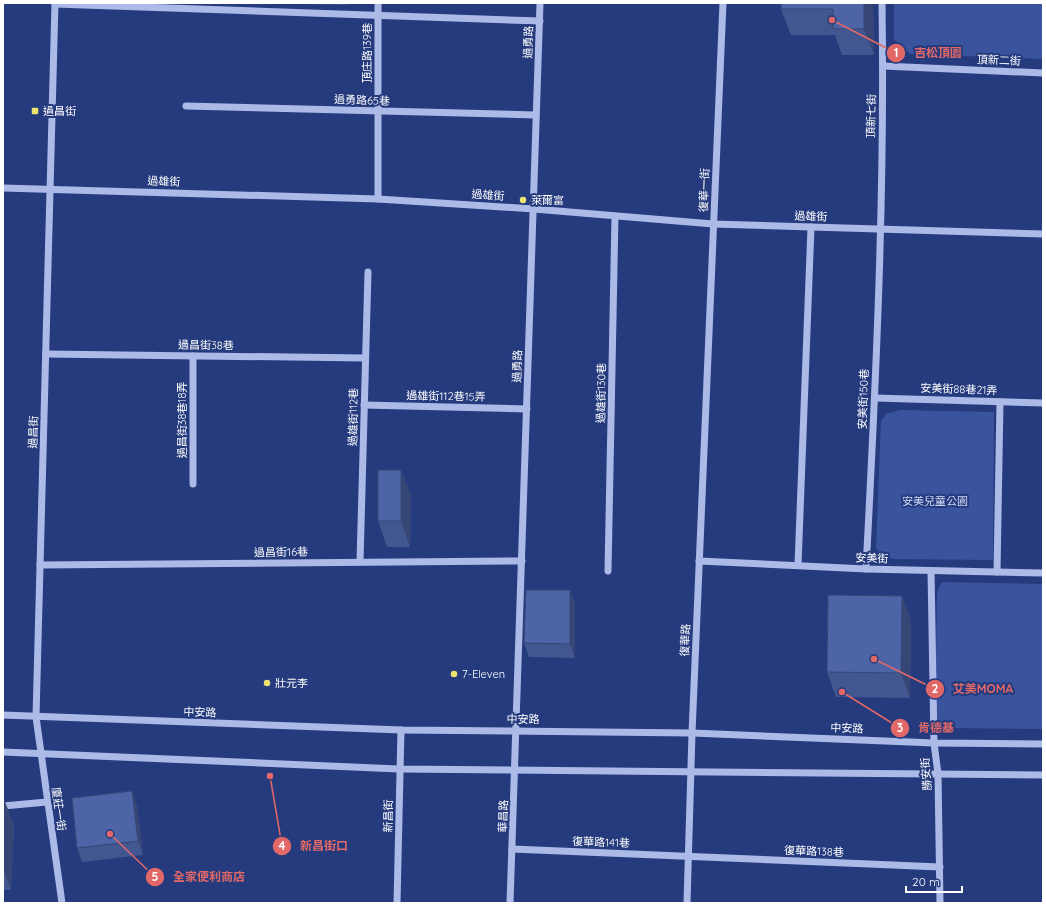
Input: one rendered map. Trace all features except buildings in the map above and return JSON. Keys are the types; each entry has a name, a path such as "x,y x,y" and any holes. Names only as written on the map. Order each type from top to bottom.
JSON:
{"street":[{"path":"55,3 247,6 378,15 540,21"},
{"name":"過昌街","path":"36,717 55,3"},
{"name":"頂庄路139巷","path":"378,3 378,199"},
{"name":"過勇路","path":"517,730 540,3"},
{"name":"復華一街","path":"707,378 722,3"},
{"name":"頂新七街","path":"880,230 883,66 882,3"},
{"name":"頂新二街","path":"883,66 1043,73"},
{"name":"過勇路65巷","path":"186,106 536,115"},
{"name":"過雄街","path":"3,188 378,199 534,209 713,224 1043,234"},
{"name":"過雄街130巷","path":"608,571 615,216"},
{"path":"798,566 811,227"},
{"name":"安美街150巷","path":"866,569 875,398 880,230"},
{"name":"過雄街112巷","path":"360,562 368,272"},
{"name":"過昌街38巷","path":"46,354 365,358"},
{"name":"過昌街38巷18弄","path":"193,356 194,484"},
{"name":"復華路","path":"687,903 692,733 707,378"},
{"name":"安美街88巷21弄","path":"875,398 1043,403"},
{"path":"997,572 1000,402"},
{"name":"過雄街112巷15弄","path":"364,405 527,409"},
{"name":"過昌街16巷","path":"40,566 522,561"},
{"name":"安美街","path":"699,561 866,569 1043,573"},
{"name":"勝安街","path":"931,571 934,743 938,774 940,903"},
{"name":"中安路","path":"3,715 400,730 517,730 692,733 934,743 1043,744"},
{"name":"廈莊一街","path":"36,717 46,802 62,903"},
{"name":"新昌街","path":"397,903 400,730"},
{"name":"華昌路","path":"510,903 517,730"},
{"path":"3,752 399,769 1043,775"},
{"path":"3,806 46,802"},
{"name":"復華路141巷","path":"512,849 688,857"},
{"name":"復華路138巷","path":"688,857 940,867"}],"green space":[{"path":"258,3 348,3 346,5"},
{"path":"894,3 1043,3 1043,59 910,54 894,39"},
{"name":"安美兒童公園","path":"900,410 994,412 993,560 893,559 879,554 876,547 881,421 886,414"},
{"path":"942,582 1043,584 1043,729 944,728 935,718 937,591"}],"place":[{"name":"吉松頂園","path":"832,20"},
{"name":"過昌街","path":"35,111"},
{"name":"萊爾富","path":"523,200"},
{"name":"艾美MOMA","path":"874,659"},
{"name":"7-Eleven","path":"454,674"},
{"name":"壯元李","path":"267,683"},
{"name":"肯德基","path":"842,692"},
{"name":"新昌街口","path":"270,776"},
{"name":"全家便利商店","path":"110,834"}]}
